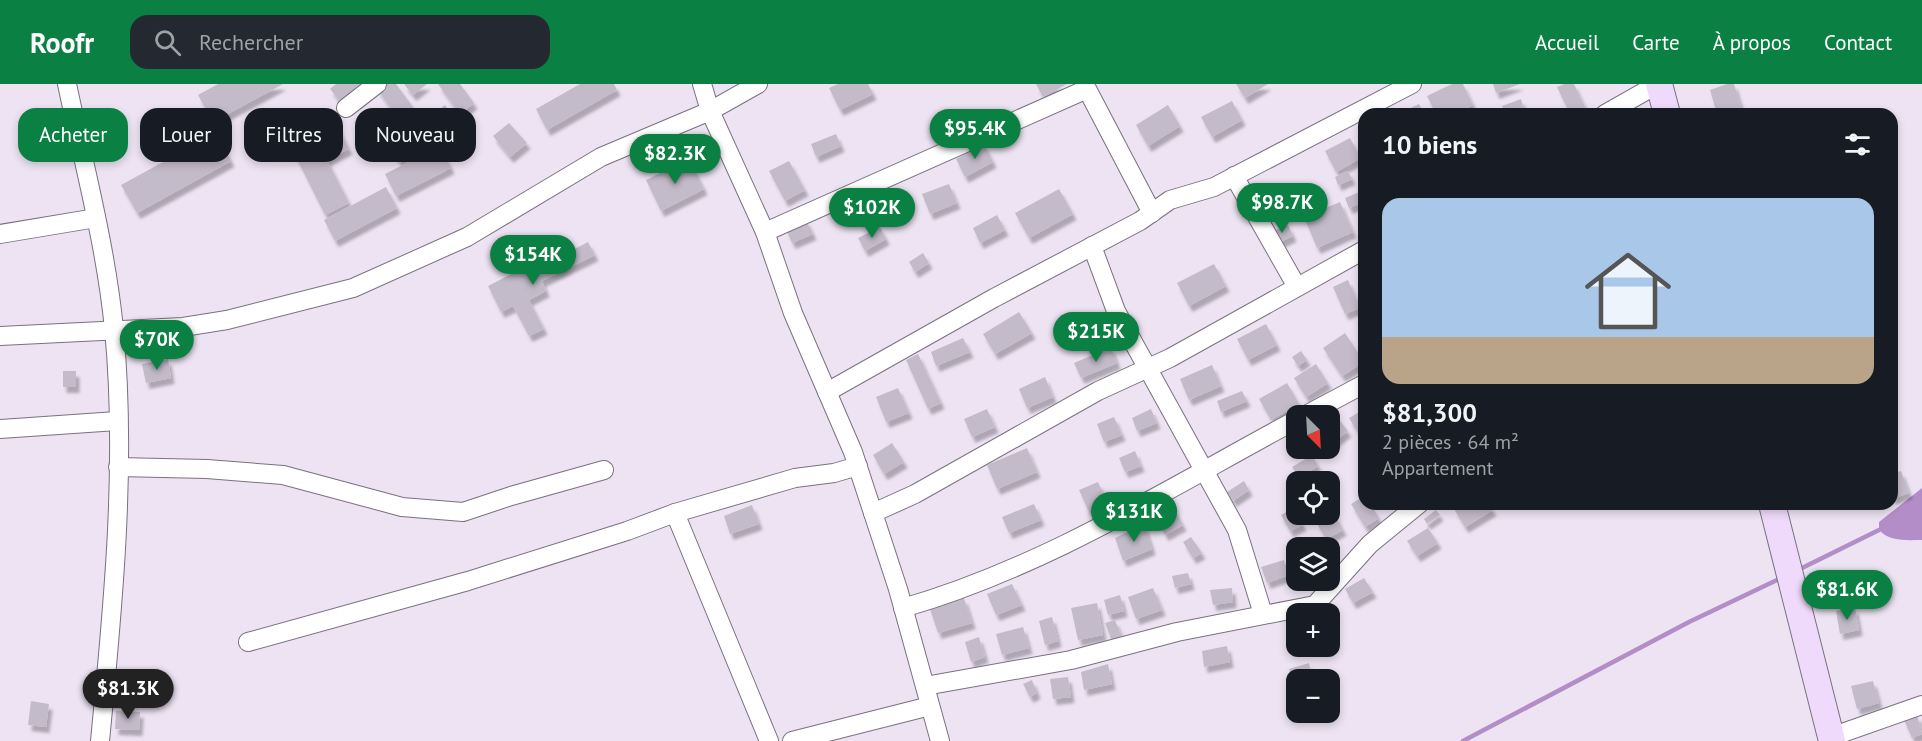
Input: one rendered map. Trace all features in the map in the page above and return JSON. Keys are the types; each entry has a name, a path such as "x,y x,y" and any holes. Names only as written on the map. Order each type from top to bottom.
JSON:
{"street":[{"path":"67,84 96,218 114,328 118,467 111,627 100,741"},
{"path":"346,108 377,84"},
{"path":"702,84 710,111 765,232 793,314 858,466 903,608 940,741"},
{"path":"0,336 114,328 183,327 227,320 353,288 467,237 601,157 710,111 758,84"},
{"path":"1366,108 1412,84"},
{"path":"1616,108 1658,84 1665,108"},
{"path":"765,232 1086,86 1152,213"},
{"path":"827,392 993,298 1152,213 1170,200 1214,187 1358,112"},
{"path":"1234,176 1297,287"},
{"path":"0,234 96,218"},
{"path":"1092,246 1116,310 1237,530 1263,614"},
{"path":"873,513 915,494 1098,391 1148,368 1358,253"},
{"path":"1325,405 1358,387"},
{"path":"0,429 117,421"},
{"path":"903,608 941,598 1136,510 1203,470 1286,425"},
{"path":"248,642 479,577 627,531 675,513 795,478 834,473 858,466"},
{"path":"118,467 207,469 283,475 402,507 464,512 511,495 604,470"},
{"path":"925,686 1071,660 1177,632 1315,605 1370,544 1412,510"},
{"path":"1774,510 1832,739 1922,705"},
{"path":"675,513 769,741"},
{"path":"792,741 930,706"}],"shaded area":[{"path":"1922,488 1922,540 1888,537 1879,530 1879,522 1894,510 1898,510 1898,507"}],"building":[{"path":"218,84 283,84 232,112 232,108 205,108 198,95"},
{"path":"336,84 368,84 343,105 330,89"},
{"path":"383,84 396,84 413,107 391,108 377,89"},
{"path":"404,84 427,84 413,95"},
{"path":"438,84 460,84 474,103 468,108 456,108"},
{"path":"580,84 614,84 617,90 547,130 536,109"},
{"path":"838,84 868,84 873,94 840,110 829,88"},
{"path":"1036,84 1067,84 1043,97"},
{"path":"1236,84 1268,84 1245,98"},
{"path":"1452,84 1463,84 1473,105 1467,108 1433,108 1427,96"},
{"path":"1493,84 1520,84 1496,93"},
{"path":"1574,84 1585,107 1567,108 1557,87"},
{"path":"1734,84 1741,108 1715,108 1710,90"},
{"path":"1521,99 1523,108 1503,108 1502,106"},
{"path":"1232,101 1242,120 1212,137 1201,117"},
{"path":"1168,105 1180,126 1148,146 1136,125"},
{"path":"509,123 527,143 510,157 493,136"},
{"path":"836,134 841,146 816,157 811,144"},
{"path":"343,137 349,149 343,152"},
{"path":"1350,138 1358,153 1358,160 1336,172 1325,151"},
{"path":"984,144 993,162 965,177 956,159"},
{"path":"689,159 704,189 661,211 646,180"},
{"path":"789,161 805,190 785,201 769,171"},
{"path":"163,162 229,162 137,213 121,185"},
{"path":"298,162 328,162 349,203 325,215"},
{"path":"409,162 448,162 451,168 396,196 385,174"},
{"path":"1348,171 1352,179 1338,185 1335,177"},
{"path":"949,184 957,203 930,214 922,194"},
{"path":"386,187 397,208 335,241 324,220"},
{"path":"898,189 906,208 884,217 876,199"},
{"path":"1059,189 1073,214 1029,238 1015,213"},
{"path":"1358,193 1358,204 1349,208 1345,198"},
{"path":"1340,202 1353,232 1317,248 1304,217"},
{"path":"997,215 1005,230 980,243 973,228"},
{"path":"806,220 813,234 792,243 786,229"},
{"path":"1288,225 1293,236 1276,244 1271,232"},
{"path":"880,227 886,239 865,251 858,238"},
{"path":"588,242 595,255 542,281 546,291 529,300 544,329 529,336 513,306 501,312 488,286 537,261 540,267"},
{"path":"923,253 929,263 915,272 909,262"},
{"path":"1214,264 1226,286 1189,306 1177,283"},
{"path":"1348,280 1358,309 1345,314 1333,287"},
{"path":"1019,312 1032,333 995,354 983,334"},
{"path":"1266,324 1277,345 1248,360 1237,339"},
{"path":"1345,333 1358,353 1358,366 1342,376 1323,348"},
{"path":"963,338 970,352 936,366 931,352"},
{"path":"1111,347 1117,363 1081,378 1074,363"},
{"path":"1301,351 1307,360 1298,366 1292,357"},
{"path":"918,354 941,403 928,409 906,360"},
{"path":"168,359 171,378 146,383 142,364"},
{"path":"1316,364 1328,383 1306,397 1294,378"},
{"path":"1212,365 1221,386 1189,400 1180,379"},
{"path":"63,371 76,371 76,387 63,387"},
{"path":"1045,377 1053,397 1027,408 1019,389"},
{"path":"1287,383 1299,404 1286,405 1286,411 1271,420 1259,399"},
{"path":"898,388 909,413 886,422 876,397"},
{"path":"1242,391 1247,401 1221,412 1217,401"},
{"path":"987,409 995,427 972,437 964,419"},
{"path":"1151,409 1157,423 1137,431 1132,418"},
{"path":"1358,413 1358,432 1349,418"},
{"path":"1114,417 1122,435 1104,442 1097,424"},
{"path":"1340,421 1348,431 1340,437"},
{"path":"892,443 904,462 884,474 873,455"},
{"path":"1027,448 1037,472 997,489 987,465"},
{"path":"1135,451 1141,466 1125,472 1119,458"},
{"path":"1305,459 1314,459 1318,466 1310,471 1295,471 1292,467"},
{"path":"1901,471 1909,493 1898,497 1898,472"},
{"path":"1244,481 1249,490 1233,501 1227,492"},
{"path":"1098,482 1107,502 1088,510 1079,490"},
{"path":"1358,500 1358,510 1374,510 1379,518 1365,527 1351,504"},
{"path":"1034,504 1041,520 1009,533 1002,517"},
{"path":"752,505 759,524 730,534 724,516"},
{"path":"1173,507 1183,525 1165,535 1156,517"},
{"path":"1436,510 1440,515 1427,524 1424,519"},
{"path":"1455,510 1493,510 1465,527"},
{"path":"1286,512 1286,524 1281,515"},
{"path":"1144,524 1152,549 1123,561 1115,538"},
{"path":"1340,524 1343,530 1325,537 1318,525"},
{"path":"1287,525 1303,525 1290,531"},
{"path":"1428,528 1438,543 1417,556 1407,541"},
{"path":"1191,537 1202,553 1193,558 1183,542"},
{"path":"1284,560 1286,576 1267,583 1261,567"},
{"path":"1188,573 1191,584 1175,588 1172,576"},
{"path":"1364,578 1373,592 1353,603 1345,589"},
{"path":"1012,584 1022,605 996,615 987,594"},
{"path":"1153,588 1162,610 1136,619 1128,597"},
{"path":"1232,588 1233,602 1213,605 1210,590"},
{"path":"1120,595 1124,611 1108,615 1104,600"},
{"path":"964,598 972,623 938,633 930,609"},
{"path":"1097,603 1103,635 1078,640 1071,608"},
{"path":"1855,608 1859,630 1840,634 1836,611"},
{"path":"1052,617 1058,641 1045,645 1039,621"},
{"path":"1115,620 1122,638 1112,641 1105,623"},
{"path":"1023,627 1029,648 1002,655 996,634"},
{"path":"979,637 985,657 971,662 965,642"},
{"path":"1227,646 1230,662 1204,667 1202,651"},
{"path":"1309,663 1310,669 1289,669"},
{"path":"1108,664 1112,684 1084,690 1081,672"},
{"path":"1068,677 1071,697 1053,699 1050,679"},
{"path":"1032,680 1037,693 1030,697 1023,684"},
{"path":"1873,681 1879,703 1857,709 1851,686"},
{"path":"31,701 49,704 46,727 28,725"},
{"path":"116,711 140,712 139,730 115,729"},
{"path":"1917,715 1922,734 1912,738 1904,720"}],"waterway":[{"path":"1802,568 1879,530"},
{"path":"1463,741 1689,622 1777,580"}]}
